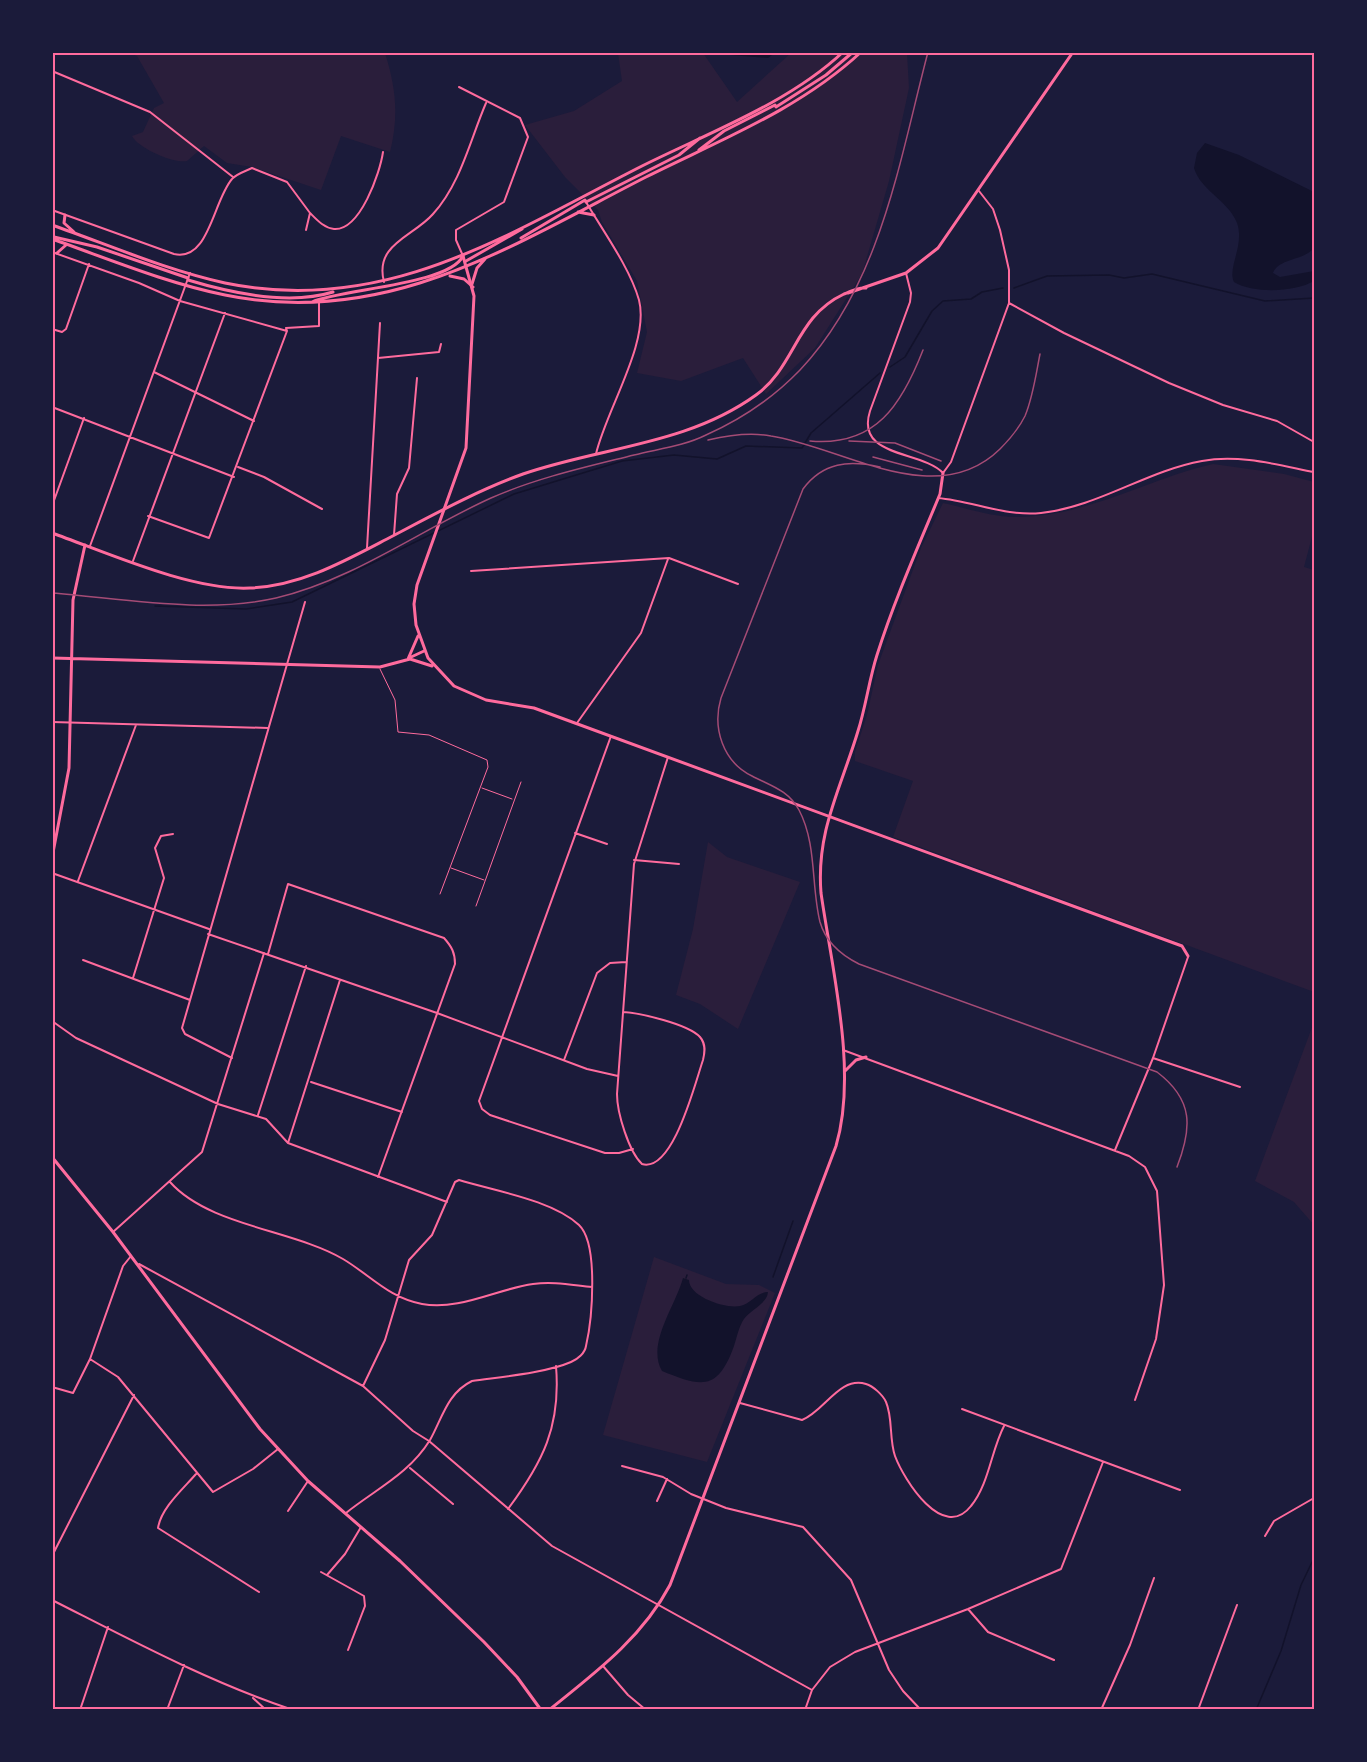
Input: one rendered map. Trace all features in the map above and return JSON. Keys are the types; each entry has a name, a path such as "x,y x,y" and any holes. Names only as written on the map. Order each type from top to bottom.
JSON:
{"street":[{"path":"515,243 585,199 773,100 812,77 843,52"},
{"path":"695,153 724,131 777,108 826,75 853,52"},
{"path":"52,238 186,285 249,299 319,303 377,296 445,276 589,207 695,153 825,82 861,52"},
{"path":"52,533 205,584 254,588 306,578 509,480 596,454 682,433 748,401 778,374 799,336 819,309 847,293 906,273 938,248 1073,52"},
{"path":"52,71 150,112 233,177"},
{"path":"459,87 486,102 509,111 524,122 527,141 501,205 456,230 456,240 466,261 473,285"},
{"path":"773,100 777,108"},
{"path":"384,282 382,266 387,252 397,240 423,224 446,196 464,160 486,102"},
{"path":"52,238 97,247 230,291 278,297 323,294 384,282 430,269 464,256 679,155 704,135"},
{"path":"52,210 174,254 188,255 200,246 217,205 233,177 252,168 287,182 310,213 326,227 333,229 346,226 353,220 371,192 381,166 383,153"},
{"path":"549,1710 603,1666 639,1632 658,1606 674,1576 836,1146 845,1106 845,1071 820,882 821,848 828,815 858,733 879,647 938,498 943,473 951,462 1009,303 1009,270 1003,239 993,209 979,191"},
{"path":"585,199 634,288 641,319 638,339 596,454"},
{"path":"306,230 310,213"},
{"path":"577,213 594,215"},
{"path":"65,215 65,225 78,234"},
{"path":"466,261 510,237 528,224"},
{"path":"52,225 189,277 257,288 337,290"},
{"path":"69,244 61,246 55,253 89,264 180,301 287,331"},
{"path":"310,303 412,280 456,264 464,256"},
{"path":"489,256 477,268 473,285 474,313 467,436 455,484 415,598 418,636 434,666 447,681 486,700 528,706 577,723 1182,946 1188,956 1153,1058 1115,1150"},
{"path":"52,329 63,332 89,264"},
{"path":"906,273 912,293 910,302 870,411 868,429 879,446 926,462 943,473"},
{"path":"445,276 461,277 473,285"},
{"path":"52,858 68,776 74,594 88,546 189,277"},
{"path":"148,516 209,538 234,477 287,331 286,328 319,326 319,303"},
{"path":"1009,303 1083,343 1169,383 1223,405 1277,421 1314,442"},
{"path":"133,561 225,312"},
{"path":"367,549 380,323"},
{"path":"378,358 439,352 441,344"},
{"path":"153,372 254,421"},
{"path":"394,535 397,494 409,468 417,378"},
{"path":"52,407 130,435 171,454 234,477"},
{"path":"52,506 84,418"},
{"path":"938,498 1014,513 1041,514 1082,505 1162,473 1202,461 1238,458 1314,472"},
{"path":"238,466 264,477 322,509"},
{"path":"577,723 641,633 669,558"},
{"path":"471,571 669,558 738,584"},
{"path":"232,1058 182,1031 209,929 305,602"},
{"path":"407,659 418,636"},
{"path":"52,658 380,667 424,651"},
{"path":"407,659 423,661 434,666"},
{"path":"52,722 268,728"},
{"path":"78,881 136,725"},
{"path":"611,736 500,1037 479,1096 479,1104 484,1111 605,1153 619,1153 633,1149"},
{"path":"623,1012 645,1015 692,1032 702,1040 705,1049 667,1153 655,1163 645,1165 638,1160 618,1113 618,1076 634,860 668,757"},
{"path":"575,833 607,844"},
{"path":"133,978 164,878 155,848 161,836 173,834"},
{"path":"634,860 679,864"},
{"path":"52,873 209,929"},
{"path":"113,1232 202,1152 288,884 444,938 455,954 455,964 378,1177"},
{"path":"208,934 306,966 600,1073 618,1076"},
{"path":"83,960 190,1000"},
{"path":"564,1060 597,973 610,963 627,962"},
{"path":"258,1115 306,966"},
{"path":"288,1143 341,979"},
{"path":"52,1021 76,1038 218,1104 258,1115 269,1122 288,1143 447,1202"},
{"path":"843,1050 1115,1150 1135,1159 1145,1167 1157,1191 1163,1301 1156,1339 1135,1400"},
{"path":"845,1071 853,1062 866,1057"},
{"path":"1153,1058 1240,1087"},
{"path":"309,1082 402,1112"},
{"path":"52,1157 113,1232 239,1405 308,1481 408,1568 501,1659 541,1710"},
{"path":"345,1514 410,1468 429,1441 452,1396 463,1385 472,1381 572,1362 581,1355 586,1346 592,1287 588,1236 566,1215 459,1180 452,1187 432,1235 409,1260 385,1340 363,1386"},
{"path":"170,1182 198,1205 341,1258 381,1287 398,1296 422,1304 449,1304 532,1284 550,1282 592,1287"},
{"path":"52,1387 73,1394 90,1359 123,1266 131,1256"},
{"path":"136,1263 363,1386 412,1431 429,1441 552,1546 812,1690"},
{"path":"90,1359 118,1377 209,1490 217,1491 253,1469 278,1449"},
{"path":"508,1509 534,1473 553,1425 559,1398 556,1366"},
{"path":"740,1403 801,1420 819,1412 845,1386 855,1383 868,1384 887,1403 892,1442 900,1467 924,1502 935,1513 945,1517 965,1512 976,1500 1004,1426"},
{"path":"52,1556 134,1395"},
{"path":"962,1409 1180,1490"},
{"path":"805,1710 812,1690 830,1667 855,1652 968,1609 1061,1569 1103,1462"},
{"path":"622,1466 667,1479 703,1499 737,1511 803,1527 851,1580 878,1645 898,1684 920,1709"},
{"path":"410,1468 453,1504"},
{"path":"196,1473 163,1515 159,1528 259,1592"},
{"path":"657,1501 667,1479"},
{"path":"288,1511 308,1481"},
{"path":"1265,1536 1279,1517 1314,1498"},
{"path":"327,1575 345,1554 361,1527"},
{"path":"321,1572 364,1596 365,1606 348,1650"},
{"path":"1101,1710 1130,1645 1154,1578"},
{"path":"52,1600 251,1696 293,1710"},
{"path":"1198,1710 1237,1605"},
{"path":"968,1609 988,1632 1054,1660"},
{"path":"80,1710 108,1627"},
{"path":"166,1710 184,1665"},
{"path":"603,1666 627,1695 646,1710"},
{"path":"251,1696 266,1710"}],"lane":[{"path":"380,667 395,700 398,732 429,735 483,756 487,760 488,767 440,894"},
{"path":"476,906 521,782"},
{"path":"480,788 514,800"},
{"path":"450,868 485,880"}],"shaded area":[{"path":"129,53 385,53 392,78 395,102 395,126 390,152 341,136 321,190 252,167 227,163 204,146 187,161 165,158 141,145 132,136 143,132 154,108 164,103 137,56"},
{"path":"618,53 703,53 737,102 791,53 907,53 909,88 889,181 862,274 815,348 766,394 743,358 681,381 637,373 647,332 637,281 602,222 598,210 565,177 525,125 574,111 622,81"},
{"path":"705,53 775,53 768,58"},
{"path":"1205,143 1239,155 1314,192 1314,248 1280,265 1273,273 1280,277 1314,271 1314,281 1306,285 1274,290 1242,286 1234,282 1232,276 1239,240 1237,223 1227,208 1202,183 1194,168 1197,153"},
{"path":"1213,464 1284,474 1314,482 1314,529 1304,567 1314,570 1314,992 893,837 913,781 855,761 855,752 867,715 878,665 921,548 943,503 997,516 1041,516 1091,505"},
{"path":"708,842 727,857 800,882 738,1029 700,1004 676,995 693,929"},
{"path":"1314,1022 1314,1225 1294,1202 1255,1181"},
{"path":"654,1257 726,1284 759,1285 775,1293 707,1462 603,1435"},
{"path":"683,1278 689,1280 695,1292 701,1296 726,1306 744,1305 768,1292 765,1300 742,1322 722,1371 715,1378 707,1381 688,1380 662,1371 658,1360 660,1337"}],"waterway":[{"path":"1014,288 1047,276 1109,275 1124,278 1152,274 1265,301 1314,298"},
{"path":"890,367 905,357 932,311 943,301 971,299 982,292 1003,288"},
{"path":"155,606 246,609 292,602 514,494 622,461 674,455 717,459 746,446 802,448 811,433 880,373"},
{"path":"773,1277 793,1221"},
{"path":"1256,1710 1281,1651 1301,1585 1314,1558"}],"railway":[{"path":"52,593 193,605 249,603 276,598 304,590 359,567 508,491 561,474 689,442 744,415 768,399 800,370 828,336 850,300 884,220 928,52"},
{"path":"810,441 833,441 853,437 869,429 883,418 906,388 923,350"},
{"path":"708,440 755,434 771,436 799,442 888,470 918,475 947,475 975,467 1000,449 1014,434 1028,409 1040,354"},
{"path":"849,441 895,443 941,461"},
{"path":"873,457 922,470"},
{"path":"880,467 858,464 837,465 819,473 803,489 721,698 718,721 722,743 727,753 742,770 784,793 799,810 809,837 820,922 835,948 859,964 1157,1072 1178,1093 1187,1115 1185,1140 1177,1167"}]}
